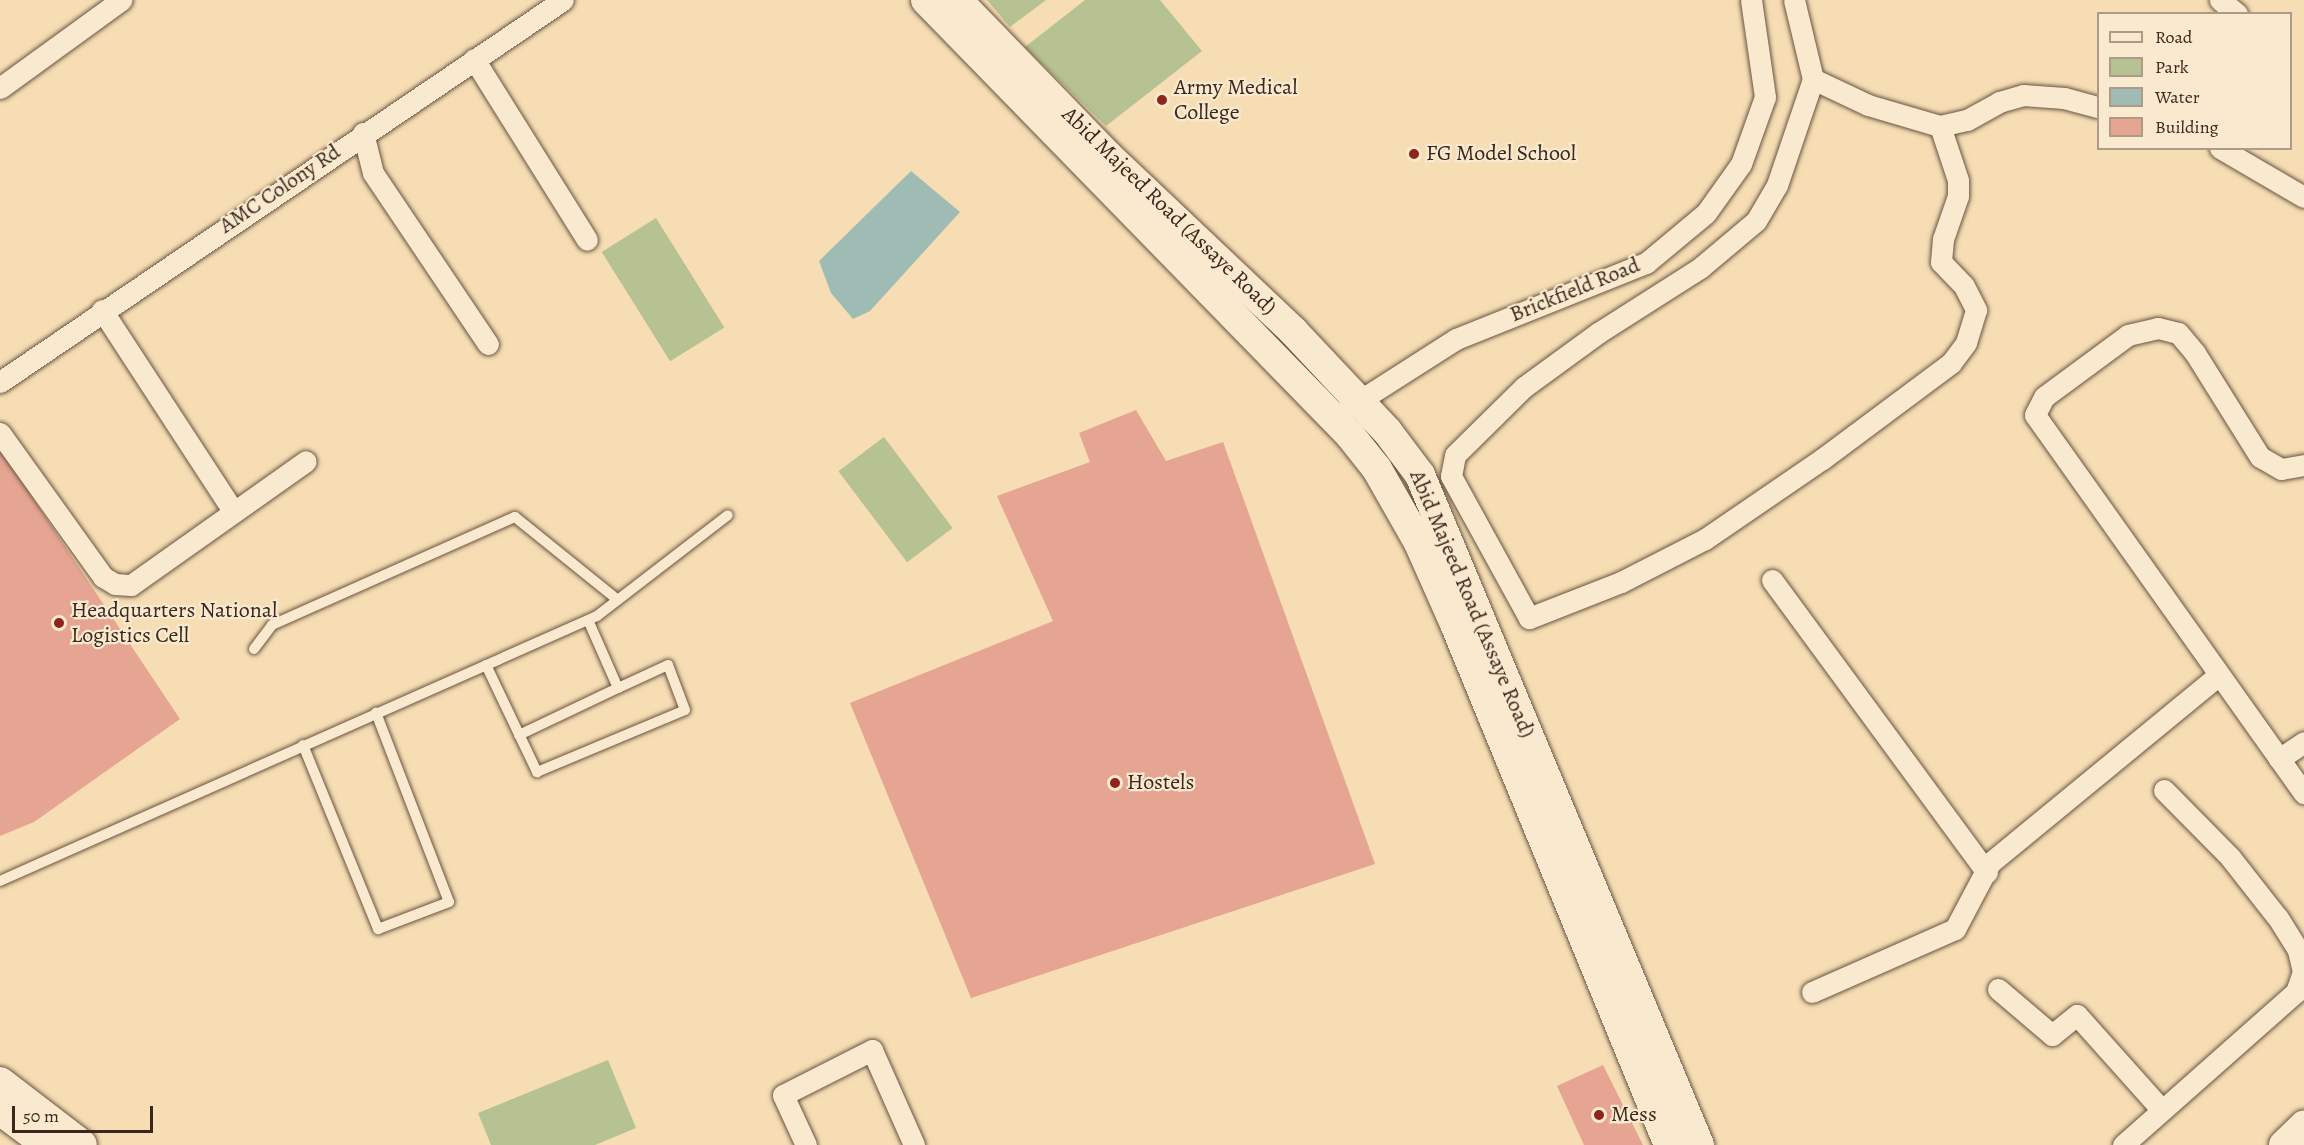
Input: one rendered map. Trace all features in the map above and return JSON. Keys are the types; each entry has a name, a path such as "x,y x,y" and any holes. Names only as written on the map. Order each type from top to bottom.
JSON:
{"main road":[{"name":"Abid Majeed Road (Assaye Road)","path":"926,0 1333,417 1377,470 1419,543 1689,1144"},
{"name":"Abid Majeed Road (Assaye Road)","path":"957,0 1108,156 1293,331 1359,401 1420,475 1689,1144"},
{"path":"0,1082 82,1145"},
{"path":"0,1110 47,1145"},
{"path":"2284,1145 2304,1126"}],"street":[{"path":"0,88 121,0"},
{"name":"AMC Colony Rd","path":"0,382 102,310 563,0"},
{"name":"Brickfield Road","path":"1333,417 1456,339 1646,263 1706,213 1742,164 1764,97 1751,0"},
{"path":"1794,0 1813,79 1777,184 1756,222 1700,267 1598,333 1524,387 1455,455 1451,476 1530,618 1621,582 1705,538 1822,459 1951,363 1966,343 1976,310 1964,286 1941,262 1943,239 1958,195 1958,180 1940,126"},
{"path":"2220,0 2235,12"},
{"path":"2240,12 2250,0"},
{"path":"474,59 587,240"},
{"path":"1813,79 1868,105 1940,126 1967,120 1999,102 2023,95 2064,98 2097,108"},
{"path":"363,133 374,173 488,344"},
{"path":"2223,150 2304,197"},
{"path":"102,310 233,510"},
{"path":"2304,465 2281,468 2260,457 2195,353 2178,333 2158,328 2128,335 2044,397 2035,415 2304,793"},
{"path":"0,433 103,577 115,584 131,585 233,510 306,461"},
{"path":"1772,580 1987,873"},
{"path":"1812,992 1955,929 1987,873 1990,863 2219,675"},
{"path":"2279,759 2304,742"},
{"path":"2123,1145 2296,992 2303,972 2298,950 2277,917 2230,857 2164,790"},
{"path":"1998,989 2052,1035 2077,1015 2162,1110"},
{"path":"806,1145 783,1095 872,1050 914,1145"}],"lane":[{"path":"0,881 588,620 618,600 728,515"},
{"path":"254,649 272,625 515,517 618,600"},
{"path":"588,620 618,688"},
{"path":"486,665 519,735 537,772 685,710 668,665 519,735"},
{"path":"303,745 378,928 449,902 376,713"}],"green space":[{"path":"987,0 1046,0 1010,27"},
{"path":"1085,0 1160,0 1202,51 1106,126 1025,47"},
{"path":"656,218 724,327 670,361 602,252"},
{"path":"884,437 953,528 907,562 838,471"},
{"path":"608,1060 636,1128 595,1145 491,1145 478,1113"}],"water":[{"path":"911,171 960,212 870,311 853,319 831,293 819,261"}],"building":[{"name":"Hostels","path":"1136,410 1166,461 1223,442 1375,864 971,998 850,703 1053,621 997,496 1090,462 1079,433"},
{"name":"Headquarters National Logistics Cell","path":"0,449 180,719 34,822 0,836"},
{"name":"Mess","path":"1603,1065 1643,1145 1584,1145 1557,1086"}],"place":[{"name":"Army Medical College","path":"1162,100"},
{"name":"FG Model School","path":"1414,154"},
{"name":"Headquarters National Logistics Cell","path":"59,623"},
{"name":"Hostels","path":"1115,783"},
{"name":"Mess","path":"1599,1115"}]}
